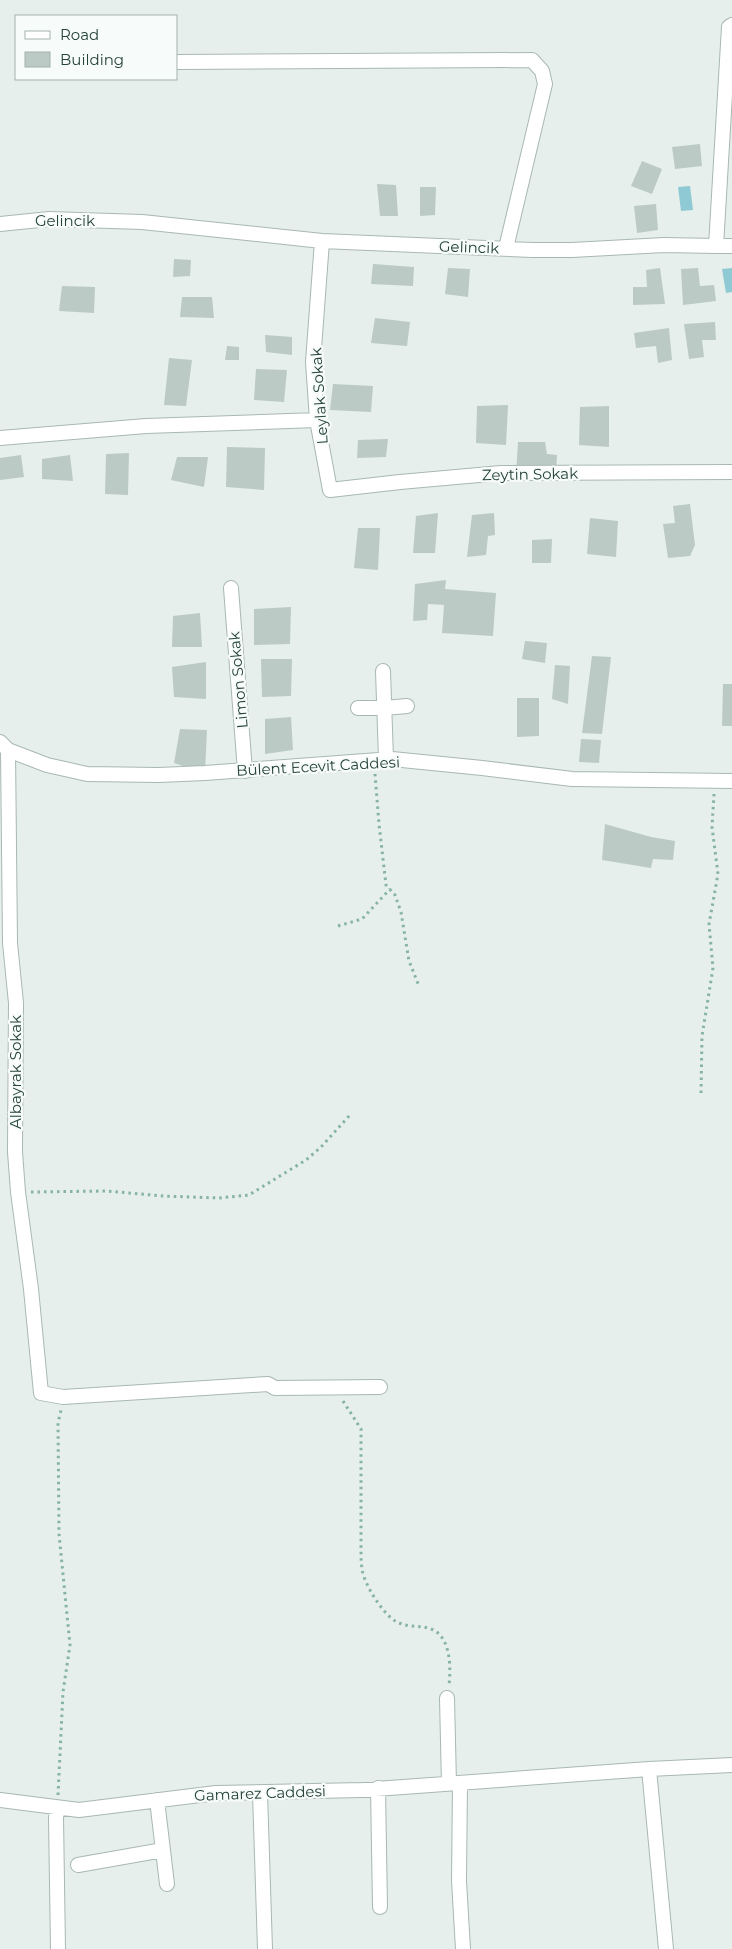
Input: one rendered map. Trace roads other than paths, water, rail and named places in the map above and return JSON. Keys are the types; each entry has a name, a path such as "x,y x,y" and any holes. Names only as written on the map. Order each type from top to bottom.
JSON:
{"street":[{"path":"716,246 728,37 729,27 732,25"},
{"path":"178,62 532,60 542,70 545,84 506,248"},
{"name":"Gelincik","path":"0,224 49,219 142,222 322,241 572,250 646,246 732,246"},
{"name":"Leylak Sokak","path":"322,241 313,362 317,420 330,490"},
{"path":"0,438 146,426 317,420"},
{"name":"Zeytin Sokak","path":"330,490 501,473 732,472"},
{"name":"Limon Sokak","path":"231,588 245,770"},
{"path":"380,759 384,708 383,670"},
{"path":"358,708 407,706"},
{"name":"Bülent Ecevit Caddesi","path":"4,746 46,765 87,774 159,775 380,759 482,768 572,779 732,781"},
{"name":"Albayrak Sokak","path":"4,746 10,943 16,1003 15,1152 41,1393 63,1397 268,1384 274,1388 380,1387"},
{"path":"447,1698 454,1784 463,1949"},
{"name":"Gamarez Caddesi","path":"0,1800 79,1810 216,1793 260,1793 454,1784 649,1769 732,1765"},
{"path":"649,1769 666,1949"},
{"path":"378,1788 380,1907"},
{"path":"260,1793 265,1949"},
{"path":"157,1800 168,1884"},
{"path":"58,1808 56,1817 58,1949"},
{"path":"78,1865 163,1850"}],"water":[{"path":"690,186 693,210 681,211 678,187"},
{"path":"732,268 732,292 726,293 722,269"}]}
